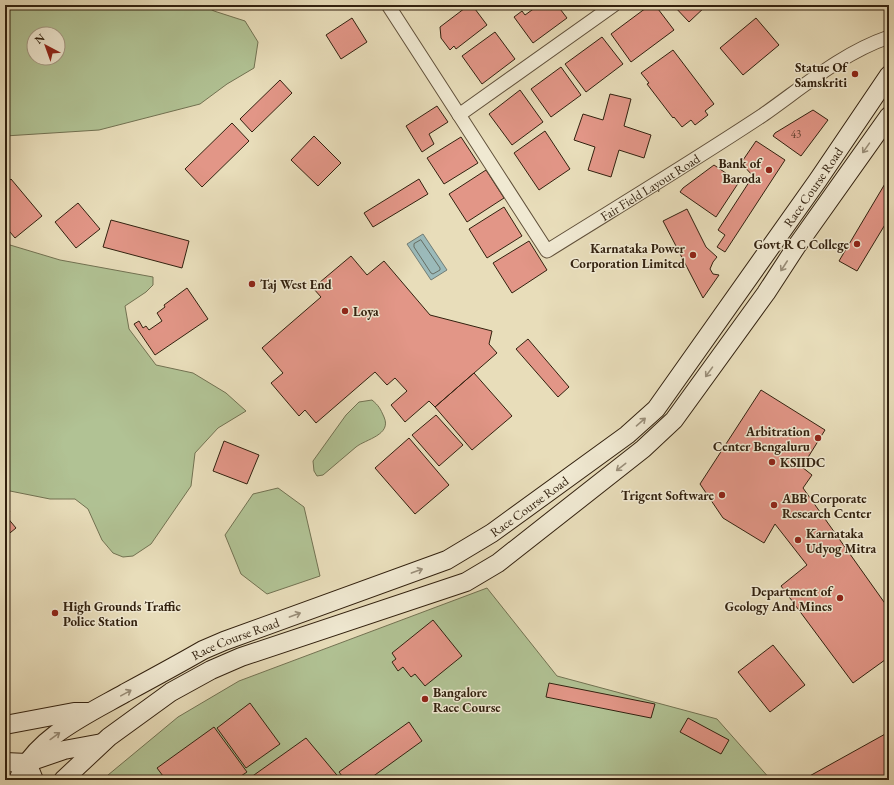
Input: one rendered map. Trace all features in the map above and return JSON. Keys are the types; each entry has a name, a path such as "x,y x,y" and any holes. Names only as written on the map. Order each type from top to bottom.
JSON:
{"main road":[{"name":"Race Course Road","path":"18,780 27,762 45,743 74,722 203,650 447,560 492,533 627,435 656,409 818,180 889,75"},
{"name":"Race Course Road","path":"63,780 102,744 171,692 211,670 241,657 466,582 498,563 643,449 674,420 758,305 796,247 889,116"},
{"path":"5,726 74,712 92,712"},
{"name":"Race Course Road","path":"27,762 64,750 102,744"},
{"path":"5,762 27,762 34,780"}],"street":[{"name":"Fair Field Layout Road","path":"388,5 547,251 762,115 852,53 889,37"},
{"path":"459,115 614,5"}],"green space":[{"path":"5,5 203,5 214,11 245,21 258,42 254,68 227,84 200,104 99,130 5,136"},
{"path":"5,242 10,245 60,260 153,277 153,285 146,292 125,306 129,329 156,365 193,373 226,393 246,411 218,428 195,453 191,486 151,544 133,556 123,557 113,553 102,540 88,509 75,499 50,499 5,490"},
{"path":"372,400 379,407 384,417 386,423 384,428 377,436 360,444 323,475 317,476 314,471 313,461 346,415 359,402"},
{"path":"278,488 304,507 320,576 267,594 241,574 225,535 253,494"},
{"name":"Bangalore Race Course","path":"487,588 557,676 717,719 771,780 102,780 178,717 239,681"}],"water":[{"path":"423,234 447,270 431,280 407,244"}],"building":[{"path":"469,5 472,5 487,25 456,49 454,46 450,50 441,38 440,27"},
{"path":"539,5 557,5 567,18 533,43 514,17 522,11 525,15"},
{"path":"650,5 655,5 674,30 631,62 611,34"},
{"path":"673,5 707,5 689,22"},
{"path":"352,18 367,42 341,59 326,35"},
{"path":"756,18 779,45 743,75 720,48"},
{"path":"495,32 515,59 482,84 462,56"},
{"path":"602,37 623,64 586,92 565,64"},
{"path":"673,50 714,104 705,111 708,115 695,125 691,120 682,127 674,117 673,118 647,84 649,83 641,73"},
{"path":"561,67 581,95 551,117 531,89"},
{"path":"280,80 292,93 252,132 240,119"},
{"path":"520,90 543,122 512,145 489,114"},
{"path":"610,94 631,99 624,126 651,135 644,158 619,150 611,177 588,170 595,147 574,140 583,114 603,120"},
{"path":"437,106 448,122 429,134 434,144 422,152 406,126"},
{"path":"813,110 828,120 801,156 773,136 775,133"},
{"path":"232,123 249,141 202,187 185,169"},
{"path":"545,131 570,169 539,190 514,153"},
{"path":"314,136 341,163 318,186 291,160"},
{"path":"461,137 478,163 444,184 427,158"},
{"path":"756,141 785,160 725,252 717,247 725,235 718,230 753,176 741,163"},
{"path":"714,165 739,182 716,217 680,192 683,188"},
{"path":"486,170 504,198 467,222 449,194"},
{"path":"889,177 889,218 857,271 839,261"},
{"path":"11,179 42,216 15,238 5,226 5,184"},
{"path":"419,179 428,194 373,227 364,213"},
{"path":"78,203 100,229 76,248 55,222"},
{"path":"504,207 522,236 487,258 469,229"},
{"path":"687,209 706,247 717,257 710,269 713,274 719,275 703,298 663,221"},
{"path":"111,220 189,241 182,268 103,247"},
{"path":"529,241 547,270 512,293 493,263"},
{"path":"351,256 367,275 384,261 430,315 492,331 489,344 497,353 435,407 429,401 405,422 391,405 407,391 395,378 387,385 375,372 316,423 305,410 299,416 271,383 283,373 262,348 321,297 313,288"},
{"path":"187,288 208,319 155,355 134,324 139,321 143,328 146,326 149,330 162,321 157,313 165,307 164,305"},
{"path":"528,339 569,387 558,397 516,349"},
{"path":"474,373 512,416 472,450 435,407"},
{"path":"761,390 825,430 802,467 812,475 803,488 889,609 889,657 853,683 781,586 807,565 775,524 764,543 723,518 700,484"},
{"path":"436,415 463,445 439,466 412,435"},
{"path":"409,438 449,485 415,514 375,468"},
{"path":"224,441 259,455 247,484 213,471"},
{"path":"5,506 10,512 6,516 16,528 5,537"},
{"path":"433,620 462,656 425,686 415,674 411,677 403,667 398,671 392,662 396,659 392,653"},
{"path":"773,645 805,685 770,712 738,672"},
{"path":"549,683 655,704 651,718 546,697"},
{"path":"250,703 280,744 246,768 217,728"},
{"path":"688,718 729,740 721,754 680,732"},
{"path":"409,722 422,741 368,780 345,780 339,772"},
{"path":"214,727 247,772 235,780 166,780 157,768"},
{"path":"887,733 889,737 889,780 807,780 806,778"},
{"path":"306,738 341,780 247,780"}],"place":[{"name":"Statue Of Samskriti","path":"855,74"},
{"name":"Bank of Baroda","path":"769,170"},
{"name":"Govt R C College","path":"857,244"},
{"name":"Karnataka Power Corporation Limited","path":"693,255"},
{"name":"Taj West End","path":"252,284"},
{"name":"Loya","path":"345,311"},
{"name":"Arbitration Center Bengaluru","path":"818,438"},
{"name":"KSIIDC","path":"772,462"},
{"name":"Trigent Software","path":"722,495"},
{"name":"ABB Corporate Research Center","path":"774,505"},
{"name":"Karnataka Udyog Mitra","path":"798,540"},
{"name":"Department of Geology And Mines","path":"840,598"},
{"name":"High Grounds Traffic Police Station","path":"55,613"},
{"name":"Bangalore Race Course","path":"425,699"}]}
